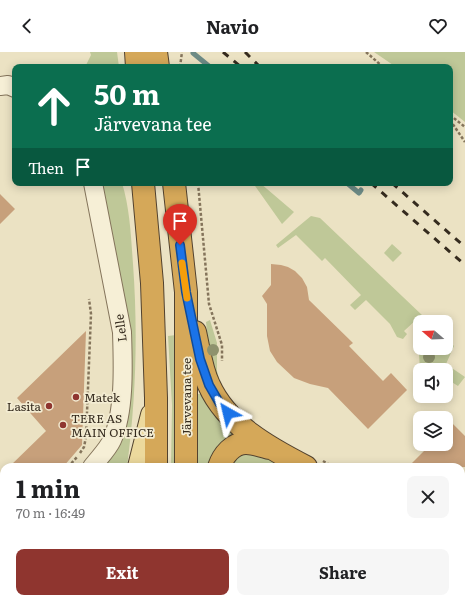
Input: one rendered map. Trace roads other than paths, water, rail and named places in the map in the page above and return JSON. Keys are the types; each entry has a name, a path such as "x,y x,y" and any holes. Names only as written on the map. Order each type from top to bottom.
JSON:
{"highway":[{"path":"136,52 137,64"},
{"path":"156,52 158,64"},
{"path":"142,186 152,283 156,398 156,463"},
{"name":"Järvevana tee","path":"174,186 186,292 186,463"},
{"path":"186,292 200,359 209,385 220,404 236,422 269,448"},
{"path":"220,463 230,449 245,443 269,448 313,463"}],"main road":[{"path":"140,463 156,398"}],"lane":[{"path":"0,86 8,85 12,87"},
{"name":"Lelle","path":"94,186 122,332 120,415 112,440 95,463"}],"waterway":[{"path":"193,53 206,64"},
{"path":"351,186 359,193 361,190"}],"railway":[{"path":"223,52 237,64"},
{"path":"245,52 257,64"},
{"path":"374,186 465,265"},
{"path":"395,186 465,247"}],"place":[{"name":"Matek","path":"76,397"},
{"name":"Lasita","path":"49,406"},
{"name":"TERE AS MAIN OFFICE","path":"63,425"}]}
